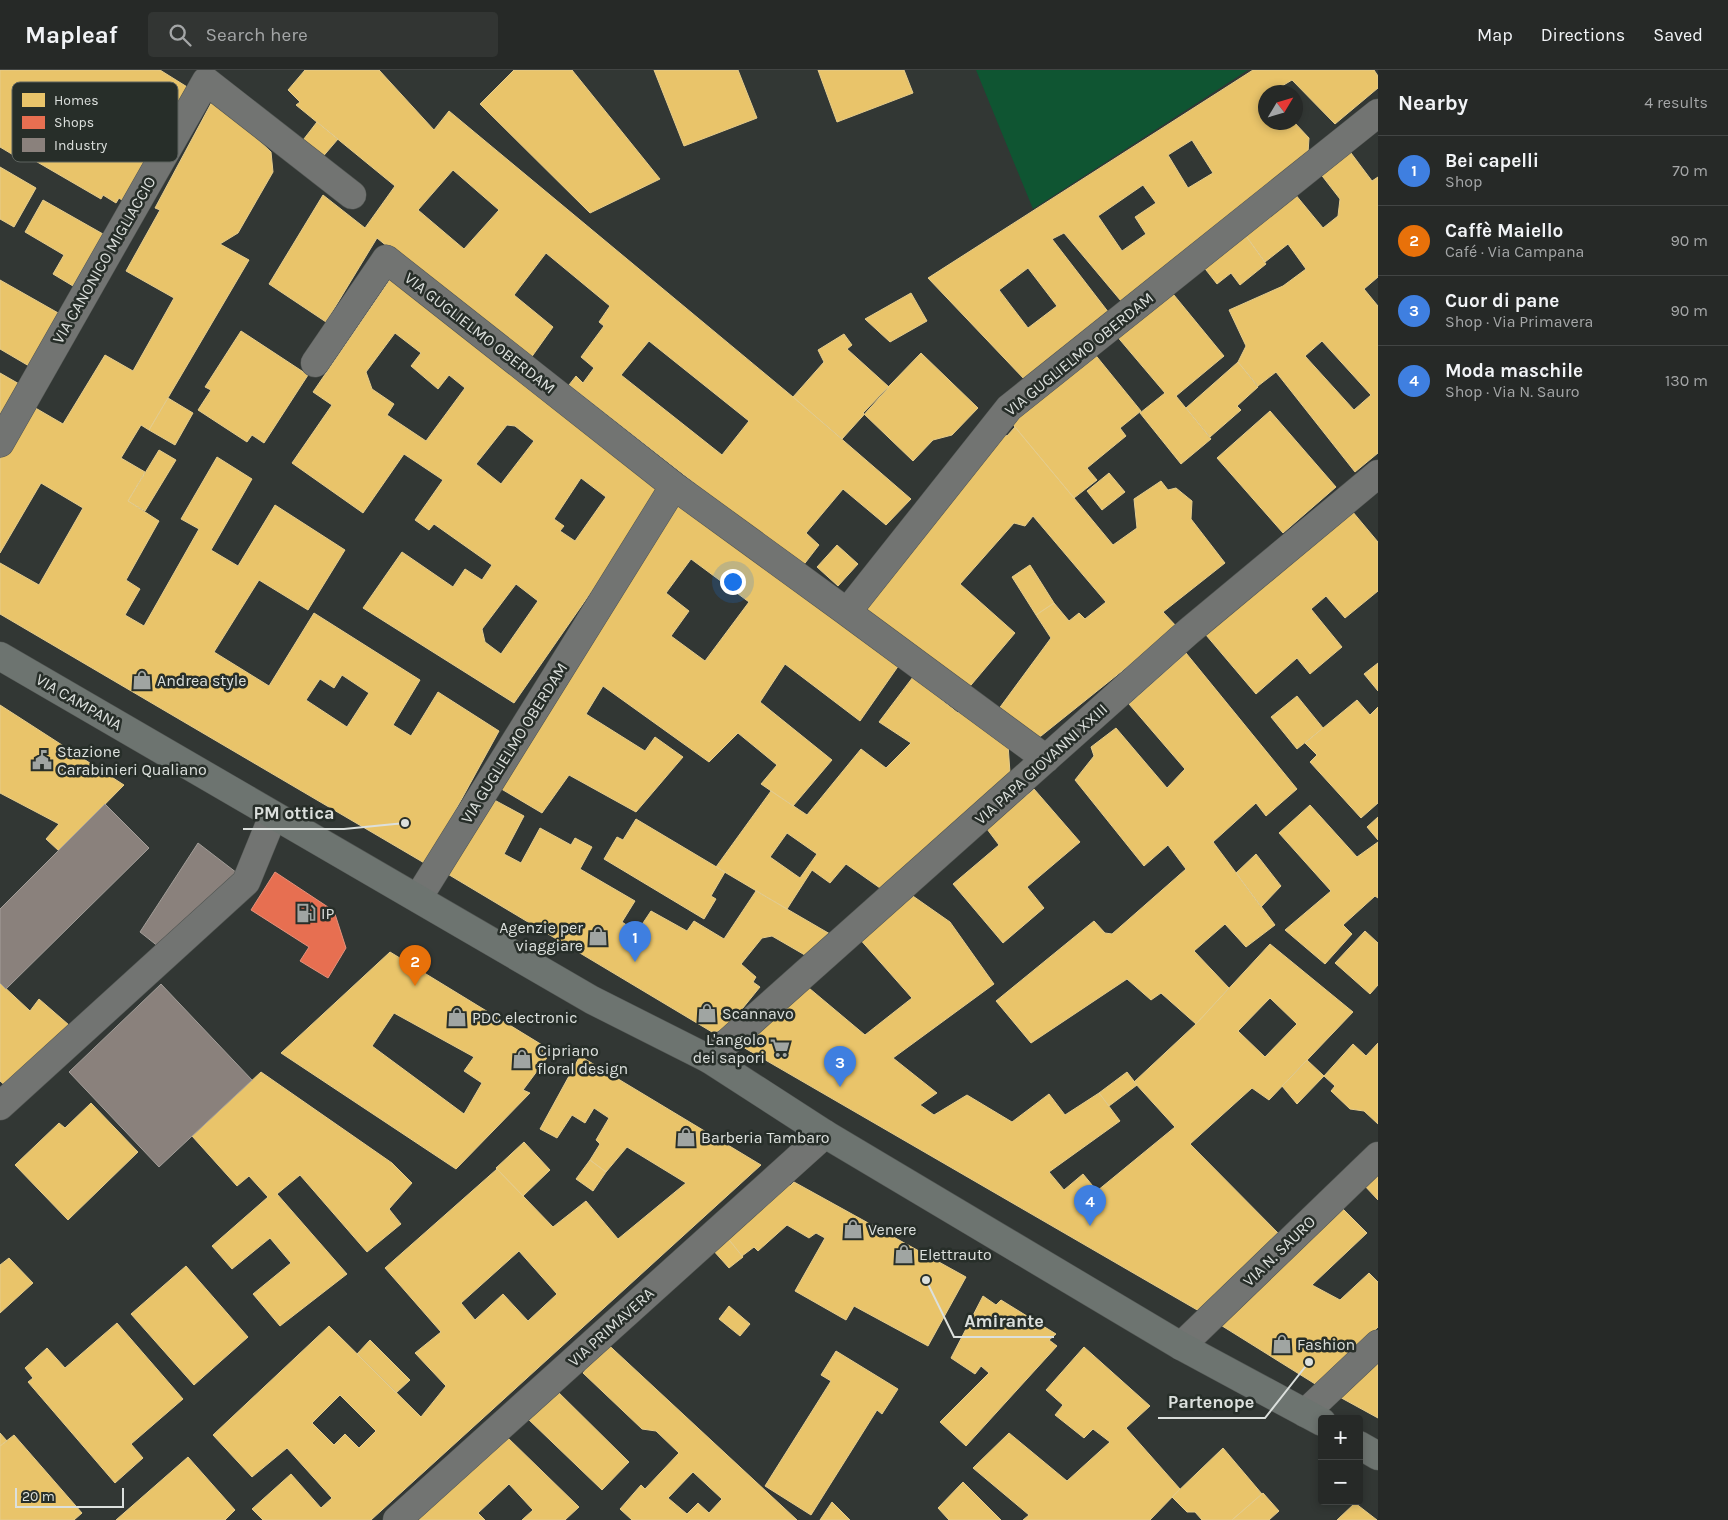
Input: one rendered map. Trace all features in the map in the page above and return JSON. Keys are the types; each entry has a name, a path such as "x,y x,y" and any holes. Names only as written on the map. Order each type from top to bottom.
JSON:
{"main road":[{"name":"VIA CAMPANA","path":"0,656 592,1000 708,1059 825,1134 1181,1346 1314,1418"},
{"path":"1363,1447 1378,1456"}],"street":[{"name":"VIA CANONICO MIGLIACCIO","path":"178,131 206,82 352,195"},
{"name":"VIA GUGLIELMO OBERDAM","path":"315,363 386,258 674,486 847,612 1009,408 1378,113"},
{"name":"VIA CANONICO MIGLIACCIO","path":"0,443 160,162"},
{"name":"VIA PAPA GIOVANNI XXIII","path":"708,1059 1188,632 1378,474"},
{"name":"VIA GUGLIELMO OBERDAM","path":"418,898 674,486"},
{"path":"847,612 1046,759"},
{"path":"0,1106 246,882 273,816"},
{"name":"VIA PRIMAVERA","path":"396,1520 825,1134"},
{"name":"VIA N. SAURO","path":"1181,1346 1378,1156"},
{"path":"1314,1418 1378,1344"}],"green space":[{"path":"976,70 1248,70 1033,209"}],"building: Homes":[{"path":"0,70 160,70 192,90 178,114 178,82 12,82 12,154 0,147"},
{"path":"305,70 379,70 434,130 449,111 793,397 911,499 886,525 843,489 806,533 819,545 802,567 569,385 576,376 583,383 594,368 581,357 604,326 599,322 610,306 546,253 514,295 553,327 528,362 377,238 326,322 269,284 323,195 365,228 395,186 296,105 300,102 288,90","holes":["453,170 499,210 464,249 418,210","649,341 749,421 722,455 621,375"]},
{"path":"514,70 572,70 660,179 590,213 480,104"},
{"path":"654,70 738,70 757,118 684,146"},
{"path":"818,70 904,70 913,93 837,122"},
{"path":"1253,70 1374,70 1378,76 1378,88 1335,124 1303,91 1303,85 1297,85 1292,80 1284,85 1258,85 1258,130 1302,130 1309,138 1308,153 1121,301 1064,233 1052,239 1109,313 1025,380 928,278","holes":["1192,140 1213,173 1188,188 1168,155","1143,185 1156,203 1135,217 1146,234 1122,251 1098,216","1028,268 1057,306 1028,328 999,290"]},
{"path":"214,98 271,152 273,172 238,233 220,244 249,260 149,430 141,425 121,458 145,472 128,501 159,521 126,580 140,589 125,615 144,626 199,529 181,519 217,457 252,479 211,550 238,566 275,505 345,550 308,610 259,580 214,652 269,686 314,613 420,680 393,725 411,736 438,692 499,731 426,864 0,614 0,563 39,585 83,508 41,483 0,553 0,459 32,406 63,424 105,355 133,371 174,298 126,271 160,210 155,208","holes":["342,675 369,693 347,727 306,700 320,679 334,688"]},
{"path":"317,122 338,139 320,160 300,144"},
{"path":"1345,145 1372,181 1378,177 1378,277 1364,289 1378,306 1378,453 1355,472 1276,372 1258,386 1238,362 1246,346 1229,310 1283,286 1306,269 1288,244 1265,262 1241,229 1290,188 1323,228 1338,216 1340,199 1316,168","holes":["1322,341 1371,395 1354,410 1305,356"]},
{"path":"37,162 150,162 126,203 119,198 116,203 103,195 101,199"},
{"path":"0,167 36,188 14,227 0,219"},
{"path":"43,200 103,234 73,286 53,274 64,255 25,232"},
{"path":"1241,229 1266,264 1240,285 1231,273 1217,284 1199,261"},
{"path":"391,278 662,490 514,703 363,608 402,552 453,587 465,569 482,580 492,565 434,524 429,530 415,520 443,480 404,454 363,513 292,463 332,405 313,392","holes":["395,333 421,353 411,366 438,389 449,375 465,388 426,441 387,415 394,404 372,389 366,372","507,425 515,426 534,441 501,484 476,464","581,478 606,497 575,541 560,531 564,526 554,519","516,584 538,601 501,654 485,642 482,629"]},
{"path":"0,280 60,314 29,366 0,349"},
{"path":"1169,289 1224,356 1176,396 1211,439 1181,464 1140,413 1165,393 1115,334"},
{"path":"911,293 927,321 890,342 865,319"},
{"path":"241,331 308,375 264,443 252,435 247,442 198,410 211,390 205,387"},
{"path":"844,334 852,345 847,349 889,387 842,439 793,397 824,362 818,350"},
{"path":"1093,352 1141,411 1120,428 1126,436 1087,468 1097,480 1074,498 1010,421"},
{"path":"921,353 978,408 952,435 933,440 913,461 863,413"},
{"path":"1238,362 1258,387 1237,406 1241,410 1210,437 1186,408"},
{"path":"0,373 21,385 0,423"},
{"path":"168,398 193,413 175,445 149,430"},
{"path":"1270,411 1336,487 1283,533 1217,458"},
{"path":"1015,427 1113,545 1137,528 1134,499 1161,481 1168,490 1176,488 1192,501 1191,519 1225,563 1163,612 1177,627 1041,736 1034,738 998,710 1051,638 1036,615 1054,603 1069,621 1079,613 1085,619 1106,602 1033,516 1025,526 1014,523 960,584 1015,633 966,691 856,610 995,429 1007,436"},
{"path":"159,450 176,460 145,511 128,501"},
{"path":"1109,473 1125,492 1102,510 1087,491"},
{"path":"673,496 899,665 860,721 785,664 760,702 832,760 793,806 761,784 777,765 738,733 709,762 603,686 586,714 645,751 655,737 683,757 636,812 569,775 542,813 498,787","holes":["691,559 749,602 705,661 671,636 689,611 666,593"]},
{"path":"1352,511 1378,542 1378,591 1345,618 1326,596 1311,609 1342,647 1310,674 1297,658 1256,694 1206,635"},
{"path":"837,545 858,564 838,586 817,567"},
{"path":"1030,565 1054,603 1036,615 1012,577"},
{"path":"1186,653 1297,789 1266,816 1256,803 1213,842 1275,925 1246,947 1225,924 1194,951 1229,988 1196,1024 1161,993 1151,1000 1127,979 1031,1043 996,1001 1094,921 1105,933 1112,934 1186,869 1168,845 1144,866 1075,780 1094,756 1091,747 1116,728 1167,788 1185,769 1129,704"},
{"path":"1378,663 1378,691 1364,674"},
{"path":"913,677 958,713 963,709 1008,744 1010,773 967,820 880,888 846,864 830,883 812,870 787,909 716,867 771,791 807,815 861,749 886,768 911,743 879,722","holes":["787,833 817,854 800,878 770,857"]},
{"path":"1297,696 1323,728 1297,749 1271,717"},
{"path":"1357,700 1370,715 1378,707 1378,803 1361,818 1310,762 1317,755 1305,743"},
{"path":"0,705 124,785 59,851 46,839 59,824 0,793"},
{"path":"1034,789 1080,842 1027,887 1044,908 1003,943 953,884 999,845 987,829"},
{"path":"487,796 524,816 504,854 521,863 540,828 571,845 575,838 592,847 580,869 635,901 622,922 637,932 651,911 687,931 694,921 724,939 756,891 830,934 810,958 772,936 762,938 741,964 756,977 753,982 760,987 725,1030 712,1032 446,873"},
{"path":"1310,805 1357,857 1378,842 1378,898 1375,896 1343,925 1352,934 1325,964 1285,930 1331,891 1279,833"},
{"path":"1378,817 1378,840 1367,827"},
{"path":"636,819 725,872 711,896 716,899 704,919 604,859 617,837 623,840"},
{"path":"1256,854 1281,886 1261,907 1236,873"},
{"path":"910,894 950,922 994,984 893,1058 937,1093 920,1105 934,1115 967,1095 1012,1122 1049,1094 1065,1115 1099,1093 1120,1121 1049,1172 1064,1190 1083,1174 1097,1191 1175,1127 1134,1082 1196,1024 1270,944 1353,1012 1269,1100 1252,1088 1190,1144 1279,1234 1199,1311 736,1043 803,983 865,1035 912,998 858,937","holes":["1270,998 1297,1024 1265,1057 1238,1031"]},
{"path":"1365,931 1378,943 1378,985 1370,994 1335,963"},
{"path":"390,952 552,1051 523,1090 530,1093 456,1169 281,1053","holes":["394,1013 474,1057 464,1071 482,1083 464,1114 372,1046"]},
{"path":"0,983 30,1011 39,999 69,1025 7,1087 0,1081"},
{"path":"1378,1043 1378,1124 1364,1111 1350,1109 1331,1091 1335,1086 1324,1076 1353,1044 1366,1056"},
{"path":"580,1056 761,1165 371,1520 263,1520 252,1509 291,1474 321,1508 332,1498 287,1448 252,1477 213,1435 329,1326 421,1417 446,1386 415,1353 441,1332 385,1268 497,1169 553,1227 586,1201 618,1239 686,1183 627,1147 606,1172 590,1160 600,1144 596,1140 609,1118 594,1108 585,1123 572,1115 557,1138 540,1129","holes":["519,1251 557,1294 528,1321 503,1294 475,1320 461,1303","340,1395 376,1431 359,1448 345,1434 334,1445 312,1423"]},
{"path":"1307,1060 1324,1076 1297,1104 1282,1086"},
{"path":"261,1072 392,1163 412,1183 389,1209 401,1224 367,1252 300,1175 277,1194 347,1274 280,1326 253,1294 291,1263 270,1238 232,1269 212,1246 268,1197 249,1176 237,1186 192,1136"},
{"path":"1127,1072 1137,1085 1109,1106 1099,1093"},
{"path":"91,1103 138,1152 68,1220 15,1165 59,1123 65,1128"},
{"path":"524,1142 550,1170 523,1196 496,1168"},
{"path":"590,1160 606,1172 593,1191 576,1179"},
{"path":"1378,1169 1378,1200 1363,1184"},
{"path":"783,1182 790,1186 794,1182 966,1277 928,1346 854,1306 846,1320 795,1291 825,1238 816,1233 809,1238 787,1225 758,1251 754,1247 742,1256 726,1236"},
{"path":"1340,1206 1367,1233 1312,1285 1340,1300 1369,1273 1378,1282 1378,1327 1320,1387 1219,1324"},
{"path":"726,1236 743,1257 729,1268 712,1249"},
{"path":"9,1258 33,1283 0,1313 0,1265"},
{"path":"186,1266 248,1337 194,1385 131,1314"},
{"path":"983,1296 996,1305 1001,1300 1056,1334 1049,1340 1057,1346 966,1446 940,1422 989,1373 981,1366 975,1374 951,1358"},
{"path":"729,1306 750,1324 740,1336 719,1319"},
{"path":"117,1323 183,1399 131,1444 143,1458 115,1483 28,1382 33,1378 25,1368 47,1348 65,1368"},
{"path":"600,1337 797,1520 632,1520 620,1509 641,1485 645,1489 679,1453 656,1431 642,1429 583,1373 586,1369 577,1360","holes":["693,1472 722,1499 709,1513 698,1503 687,1514 668,1498"]},
{"path":"370,1340 410,1380 396,1393 357,1354"},
{"path":"1084,1347 1150,1406 1126,1428 1180,1489 1150,1520 1023,1520 1029,1515 973,1468 1009,1433 1067,1481 1110,1442 1093,1429 1084,1438 1055,1415 1063,1405 1046,1390"},
{"path":"836,1351 898,1389 882,1414 877,1410 811,1515 765,1486 831,1381 821,1375"},
{"path":"1378,1355 1378,1418 1336,1395"},
{"path":"551,1385 629,1462 602,1490 527,1418"},
{"path":"0,1433 7,1441 0,1446"},
{"path":"14,1435 82,1513 74,1520 0,1520 0,1446"},
{"path":"507,1437 579,1507 565,1520 522,1520 533,1510 509,1484 478,1513 485,1520 409,1520"},
{"path":"1223,1448 1262,1494 1232,1520 1202,1520 1195,1512 1187,1512 1172,1497"},
{"path":"188,1457 235,1510 225,1520 116,1520"},
{"path":"963,1482 1001,1520 949,1520 938,1508"},
{"path":"1263,1493 1279,1511 1269,1520 1232,1520"},
{"path":"832,1502 850,1520 820,1520"},
{"path":"1353,1505 1358,1505 1377,1520 1337,1520"}],"building: Shops":[{"path":"275,872 334,911 346,948 328,978 300,961 309,947 251,910"}],"building: Industry":[{"path":"105,804 149,848 6,989 0,983 0,909"},
{"path":"198,843 237,873 159,947 140,932"},
{"path":"161,984 252,1080 159,1167 69,1072"}],"place":[{"name":"Andrea style","path":"142,680"},
{"name":"Stazione Carabinieri Qualiano","path":"42,760"},
{"name":"PM ottica","path":"405,823"},
{"name":"IP","path":"306,913"},
{"name":"Agenzie per viaggiare","path":"598,936"},
{"name":"Bei capelli","path":"635,962"},
{"name":"Caffè Maiello","path":"415,986"},
{"name":"Scannavo","path":"707,1013"},
{"name":"PDC electronic","path":"457,1017"},
{"name":"L'angolo dei sapori","path":"780,1048"},
{"name":"Cipriano floral design","path":"522,1059"},
{"name":"Cuor di pane","path":"840,1087"},
{"name":"Barberia Tambaro","path":"686,1137"},
{"name":"Moda maschile","path":"1090,1226"},
{"name":"Venere","path":"853,1229"},
{"name":"Elettrauto","path":"904,1254"},
{"name":"Amirante","path":"926,1280"},
{"name":"Fashion","path":"1282,1344"},
{"name":"Partenope","path":"1309,1362"}]}
